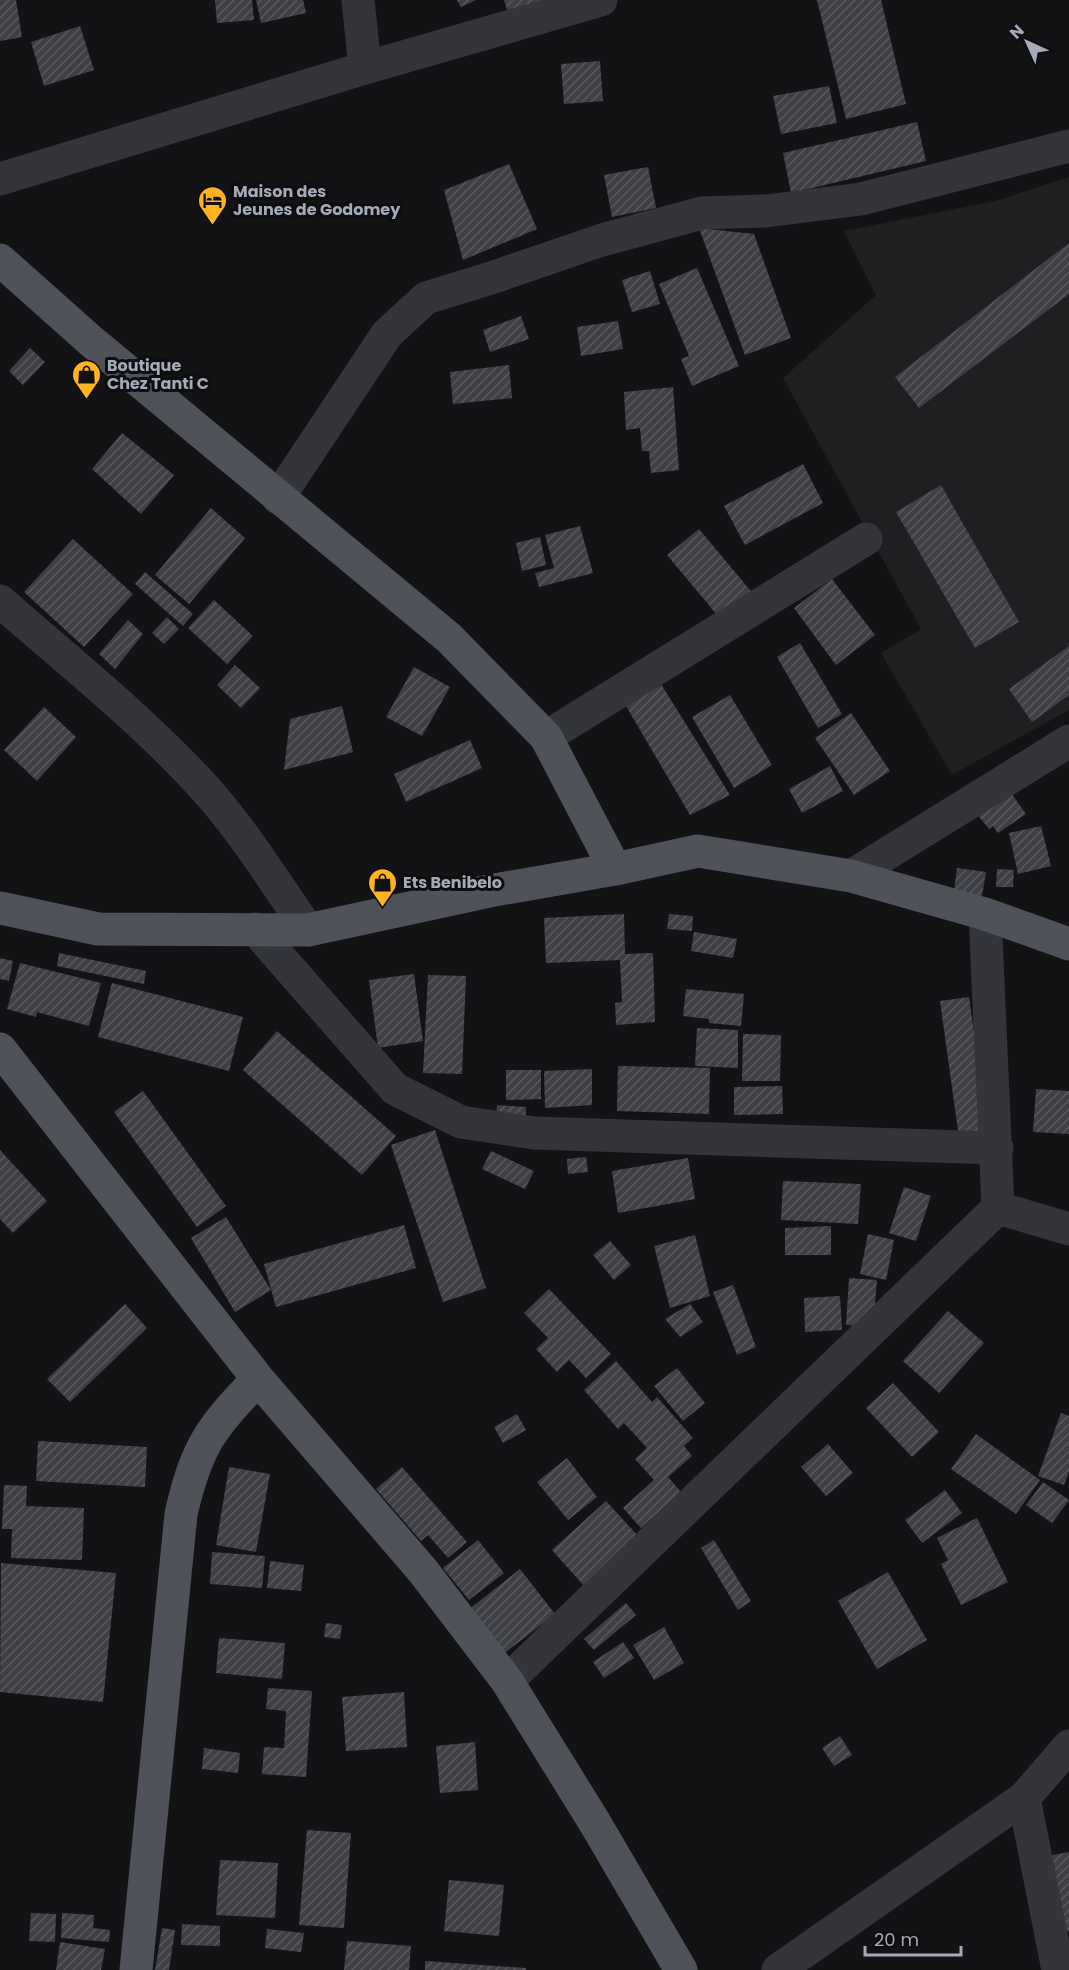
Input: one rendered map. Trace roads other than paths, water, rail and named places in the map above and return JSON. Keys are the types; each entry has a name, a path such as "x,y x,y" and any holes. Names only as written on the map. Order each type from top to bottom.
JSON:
{"main road":[{"path":"0,260 91,341 449,638 546,737 615,869"},
{"path":"0,908 98,928 308,930 489,891 615,869 698,851 851,876 985,915 1069,944"},
{"path":"0,1049 258,1379 423,1571 507,1681 589,1813 681,1970"},
{"path":"136,1970 181,1514 189,1479 206,1439 216,1424 258,1379"}],"street":[{"path":"358,0 365,68"},
{"path":"0,179 365,68 601,0"},
{"path":"278,498 387,334 426,298 602,240 702,213 766,212 861,199 1069,146"},
{"path":"546,737 866,540"},
{"path":"0,601 159,742 201,783 308,930"},
{"path":"851,876 1069,741"},
{"path":"507,1681 998,1208 985,915"},
{"path":"255,929 395,1089 461,1122 534,1133 997,1148"},
{"path":"998,1208 1069,1229"},
{"path":"778,1970 1024,1798 1069,1746"},
{"path":"1024,1798 1058,1970"}],"place":[{"name":"Maison des Jeunes de Godomey","path":"212,226"},
{"name":"Boutique Chez Tanti C","path":"86,400"},
{"name":"Ets Benibelo","path":"382,908"}]}
